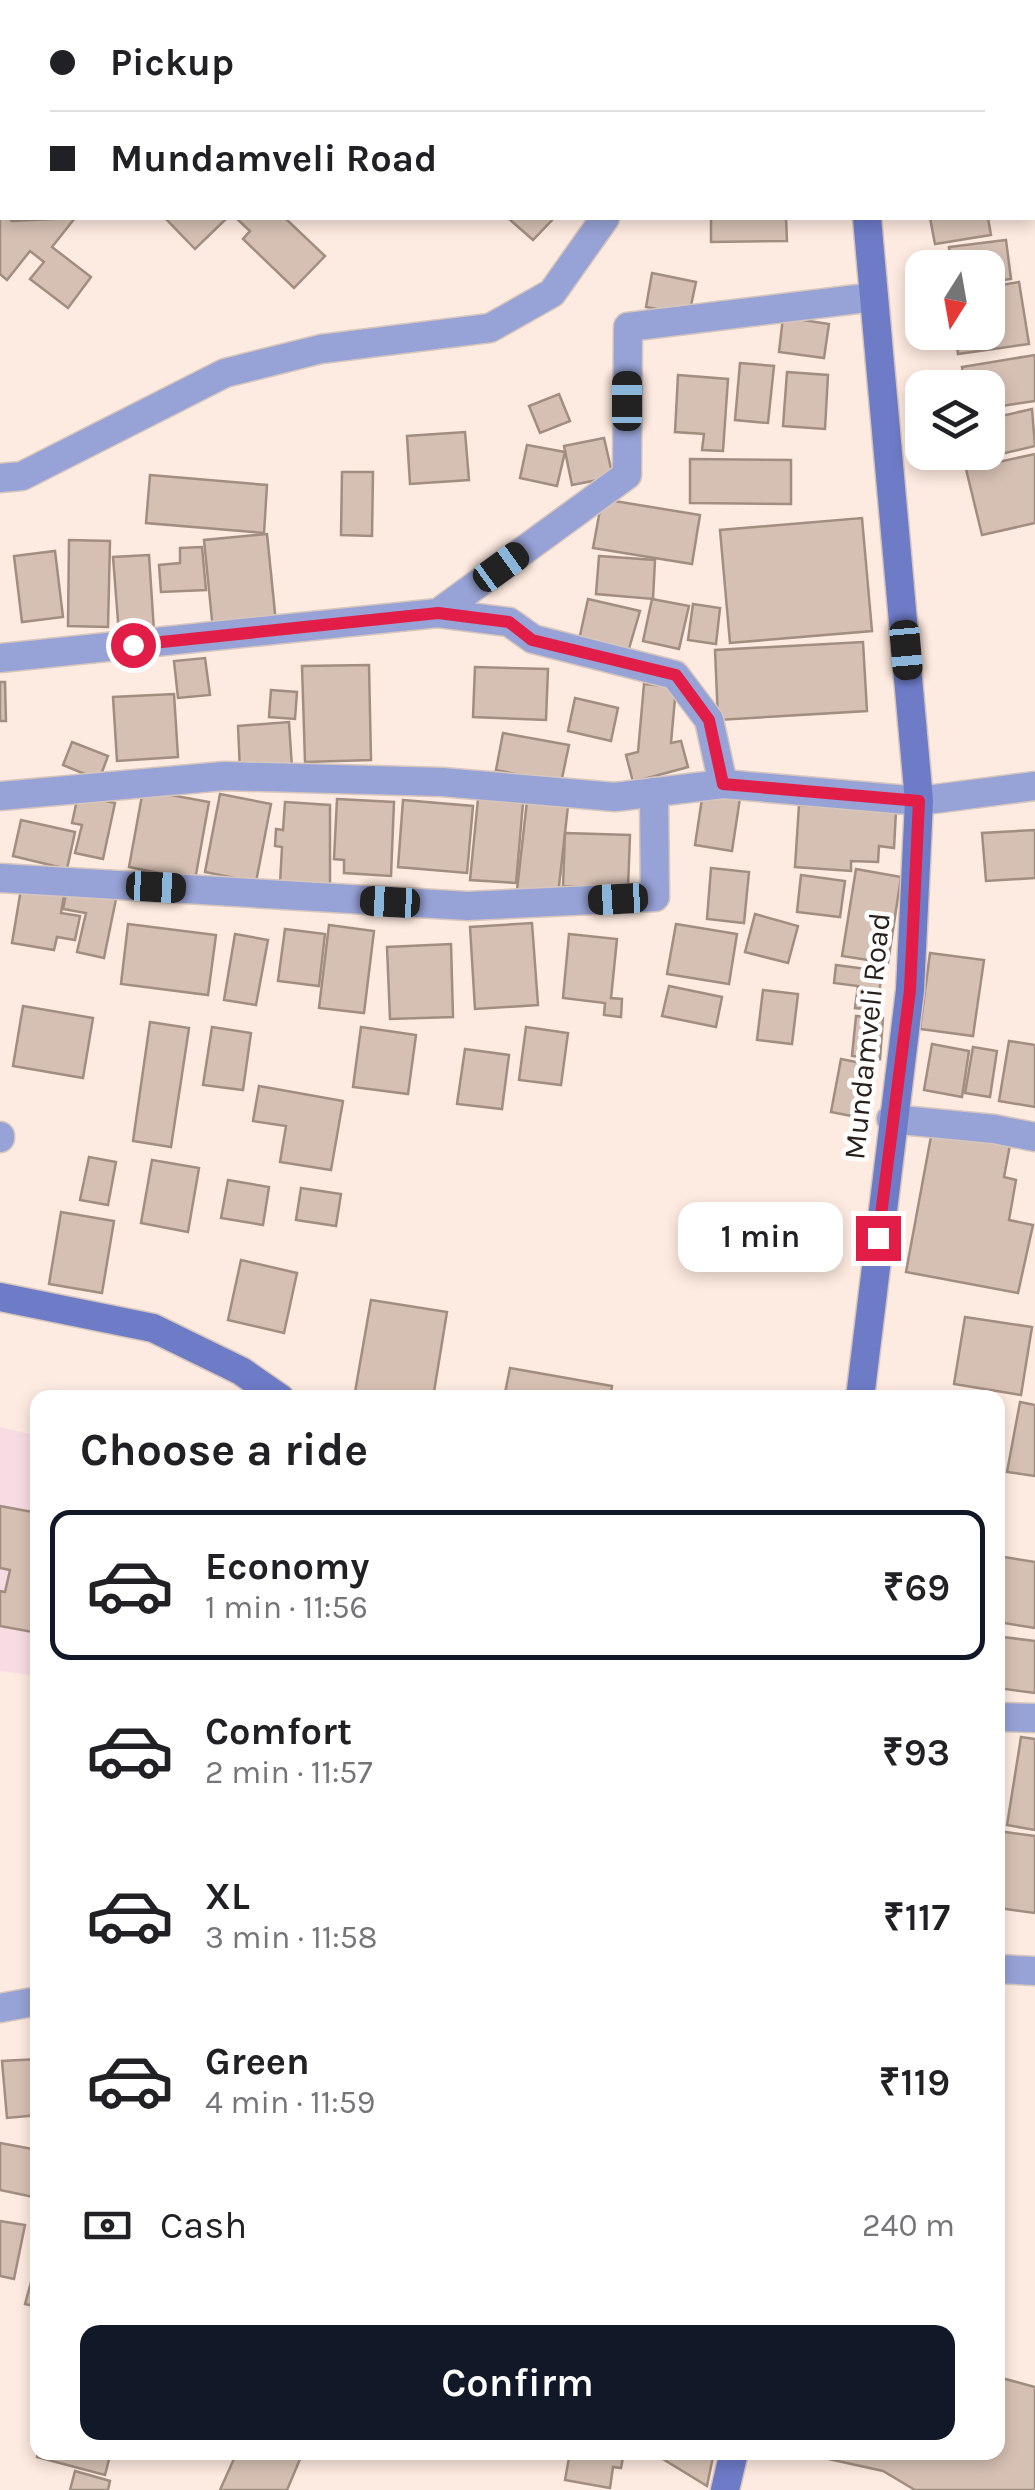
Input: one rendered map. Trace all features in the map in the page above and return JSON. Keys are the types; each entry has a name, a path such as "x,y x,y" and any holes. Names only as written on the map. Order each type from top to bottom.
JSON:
{"main road":[{"name":"Mundamveli Road","path":"861,1390 891,1120 910,990 919,801 868,220"},
{"path":"0,1297 153,1328 240,1371 268,1390"},
{"path":"725,2490 732,2460"}],"street":[{"path":"0,478 22,476 225,372 322,348 490,328 552,293 603,220"},
{"path":"438,613 627,475 628,327 874,297"},
{"path":"0,658 438,613 509,622 532,640 676,675 709,720 723,784"},
{"path":"0,796 224,776 442,782 615,797 723,784 919,801 1035,786"},
{"path":"0,878 468,906 655,897 654,792"},
{"path":"891,1120 994,1129 1035,1138"},
{"path":"1005,1716 1035,1718"},
{"path":"1005,1969 1035,1971"},
{"path":"0,2008 30,2002"}],"shaded area":[{"path":"0,1427 30,1434 30,1675 0,1671"}],"building":[{"path":"0,220 73,220 52,247 91,277 68,308 30,279 44,262 30,251 7,280 0,274"},
{"path":"167,220 225,220 195,249"},
{"path":"238,220 287,220 325,256 294,288 243,239 250,231"},
{"path":"510,220 552,220 533,240"},
{"path":"711,220 786,220 787,241 711,242"},
{"path":"930,220 988,220 991,235 935,244"},
{"path":"1006,240 1011,279 1005,280 1005,250 949,247"},
{"path":"652,273 696,282 689,315 646,307"},
{"path":"1019,282 1029,344 1005,347 1005,284"},
{"path":"783,317 829,324 824,358 779,352"},
{"path":"1035,355 1035,401 1005,405 1005,370 962,367"},
{"path":"740,363 774,366 768,423 735,420"},
{"path":"787,372 828,375 825,429 783,426"},
{"path":"678,375 728,379 723,451 702,450 704,434 675,432"},
{"path":"559,394 570,421 540,433 529,406"},
{"path":"1032,409 1035,446 1005,453 1005,415"},
{"path":"465,432 469,480 410,484 407,436"},
{"path":"604,438 613,477 572,485 564,446"},
{"path":"527,445 565,452 557,486 520,478"},
{"path":"1035,454 1035,523 982,535 966,470 1005,470 1005,461"},
{"path":"690,459 791,460 791,504 690,503"},
{"path":"342,472 373,472 372,536 341,535"},
{"path":"150,475 267,485 264,533 146,523"},
{"path":"602,499 700,515 692,564 593,548"},
{"path":"862,518 872,631 730,643 720,530"},
{"path":"267,534 276,623 213,630 204,540"},
{"path":"69,540 110,541 108,627 68,626"},
{"path":"202,547 206,590 161,592 159,565 180,563 180,548"},
{"path":"55,551 63,617 22,622 14,556"},
{"path":"149,555 154,631 119,634 113,557"},
{"path":"599,556 655,560 653,599 596,594"},
{"path":"588,599 640,611 628,652 579,640"},
{"path":"652,599 689,606 679,649 643,641"},
{"path":"693,604 720,608 716,644 688,640"},
{"path":"863,642 867,711 718,720 715,650"},
{"path":"205,658 210,695 178,698 174,661"},
{"path":"369,665 371,760 305,762 302,666"},
{"path":"475,667 548,669 546,720 473,717"},
{"path":"0,682 5,682 6,721 0,721"},
{"path":"644,684 676,687 671,743 681,741 688,767 633,782 626,755 638,752"},
{"path":"271,690 297,692 295,719 269,717"},
{"path":"174,694 178,757 117,761 113,697"},
{"path":"575,698 618,708 611,741 568,731"},
{"path":"289,722 292,768 240,771 238,726"},
{"path":"503,733 569,745 561,783 496,770"},
{"path":"72,742 108,756 99,780 63,765"},
{"path":"143,790 209,802 195,880 129,867"},
{"path":"703,792 740,798 732,851 695,845"},
{"path":"220,794 271,804 256,882 205,872"},
{"path":"78,795 115,803 103,859 75,853 82,825 72,823"},
{"path":"337,799 394,802 391,876 344,873 344,860 334,859"},
{"path":"478,799 523,803 516,883 470,880"},
{"path":"403,800 473,806 467,873 398,867"},
{"path":"527,801 568,806 558,895 517,890"},
{"path":"285,802 330,805 330,887 280,884 282,847 275,846 276,829 283,830"},
{"path":"799,805 896,811 894,848 879,846 878,862 851,861 851,871 795,867"},
{"path":"21,820 75,832 67,869 13,856"},
{"path":"1035,830 1035,878 986,881 982,833"},
{"path":"565,833 630,835 628,888 563,886"},
{"path":"711,868 749,872 744,923 707,919"},
{"path":"856,869 901,877 888,963 842,956"},
{"path":"801,875 845,881 840,917 797,912"},
{"path":"22,883 65,890 61,913 80,916 75,940 57,937 54,950 12,943"},
{"path":"67,889 116,899 104,958 77,952 86,913 63,909"},
{"path":"755,914 798,926 788,963 745,952"},
{"path":"532,923 538,1005 475,1009 470,927"},
{"path":"128,924 216,935 208,995 121,984"},
{"path":"676,924 737,934 729,984 667,974"},
{"path":"329,925 374,931 364,1013 319,1008"},
{"path":"285,929 325,934 319,986 278,981"},
{"path":"235,934 268,940 256,1005 224,1000"},
{"path":"569,934 617,939 611,998 622,999 621,1017 604,1015 605,1003 563,998"},
{"path":"451,944 453,1017 390,1019 387,947"},
{"path":"930,953 984,960 973,1036 920,1029"},
{"path":"836,965 882,971 877,1010 855,1008 858,986 834,983"},
{"path":"669,986 722,997 716,1027 662,1016"},
{"path":"763,990 798,994 792,1044 757,1040"},
{"path":"23,1006 93,1018 83,1078 13,1066"},
{"path":"856,1016 883,1018 880,1059 852,1056"},
{"path":"150,1022 189,1028 171,1147 133,1141"},
{"path":"212,1027 251,1033 243,1090 203,1085"},
{"path":"361,1027 416,1035 408,1094 353,1087"},
{"path":"526,1027 568,1033 561,1085 519,1080"},
{"path":"1009,1041 1035,1045 1035,1107 999,1101"},
{"path":"932,1044 969,1051 962,1097 924,1090"},
{"path":"973,1047 997,1051 990,1097 965,1093"},
{"path":"465,1049 509,1055 502,1109 457,1104"},
{"path":"841,1059 876,1066 867,1119 831,1112"},
{"path":"259,1086 343,1101 331,1170 280,1162 286,1126 253,1121"},
{"path":"932,1131 1010,1145 1004,1177 1016,1180 1009,1220 1033,1225 1018,1293 906,1272"},
{"path":"89,1157 116,1162 108,1205 80,1200"},
{"path":"152,1160 199,1168 188,1232 141,1223"},
{"path":"228,1180 269,1187 263,1225 221,1218"},
{"path":"301,1188 341,1194 336,1226 296,1220"},
{"path":"61,1212 114,1221 102,1293 49,1284"},
{"path":"241,1260 297,1273 284,1333 228,1320"},
{"path":"371,1300 447,1312 434,1390 355,1390"},
{"path":"965,1317 1032,1327 1021,1395 954,1384"},
{"path":"510,1368 612,1386 611,1390 506,1390"},
{"path":"1020,1402 1035,1405 1035,1476 1007,1472"},
{"path":"0,1506 30,1512 30,1632 0,1626 0,1591 5,1592 10,1570 0,1568"},
{"path":"1005,1557 1035,1562 1035,1628 1005,1623"},
{"path":"1005,1637 1035,1641 1035,1693 1005,1689"},
{"path":"1021,1737 1035,1739 1035,1830 1007,1825"},
{"path":"1005,1832 1035,1836 1035,1913 1005,1909"},
{"path":"30,2059 30,2116 7,2118 2,2061"},
{"path":"0,2143 30,2149 30,2196 0,2190"},
{"path":"0,2221 25,2225 14,2279 0,2276"},
{"path":"1005,2379 1035,2387 1035,2490 915,2490 883,2471 833,2460 1005,2460"},
{"path":"48,2460 109,2460 105,2475"},
{"path":"233,2460 300,2460 287,2490 220,2490"},
{"path":"569,2460 622,2460 621,2468 613,2467 610,2488 565,2480"},
{"path":"665,2460 712,2460 707,2486"},
{"path":"75,2471 110,2481 108,2490 70,2490"}],"route":[{"path":"133,645 438,613 509,622 532,640 676,675 709,720 723,784 919,801 910,990 878,1238"}]}
